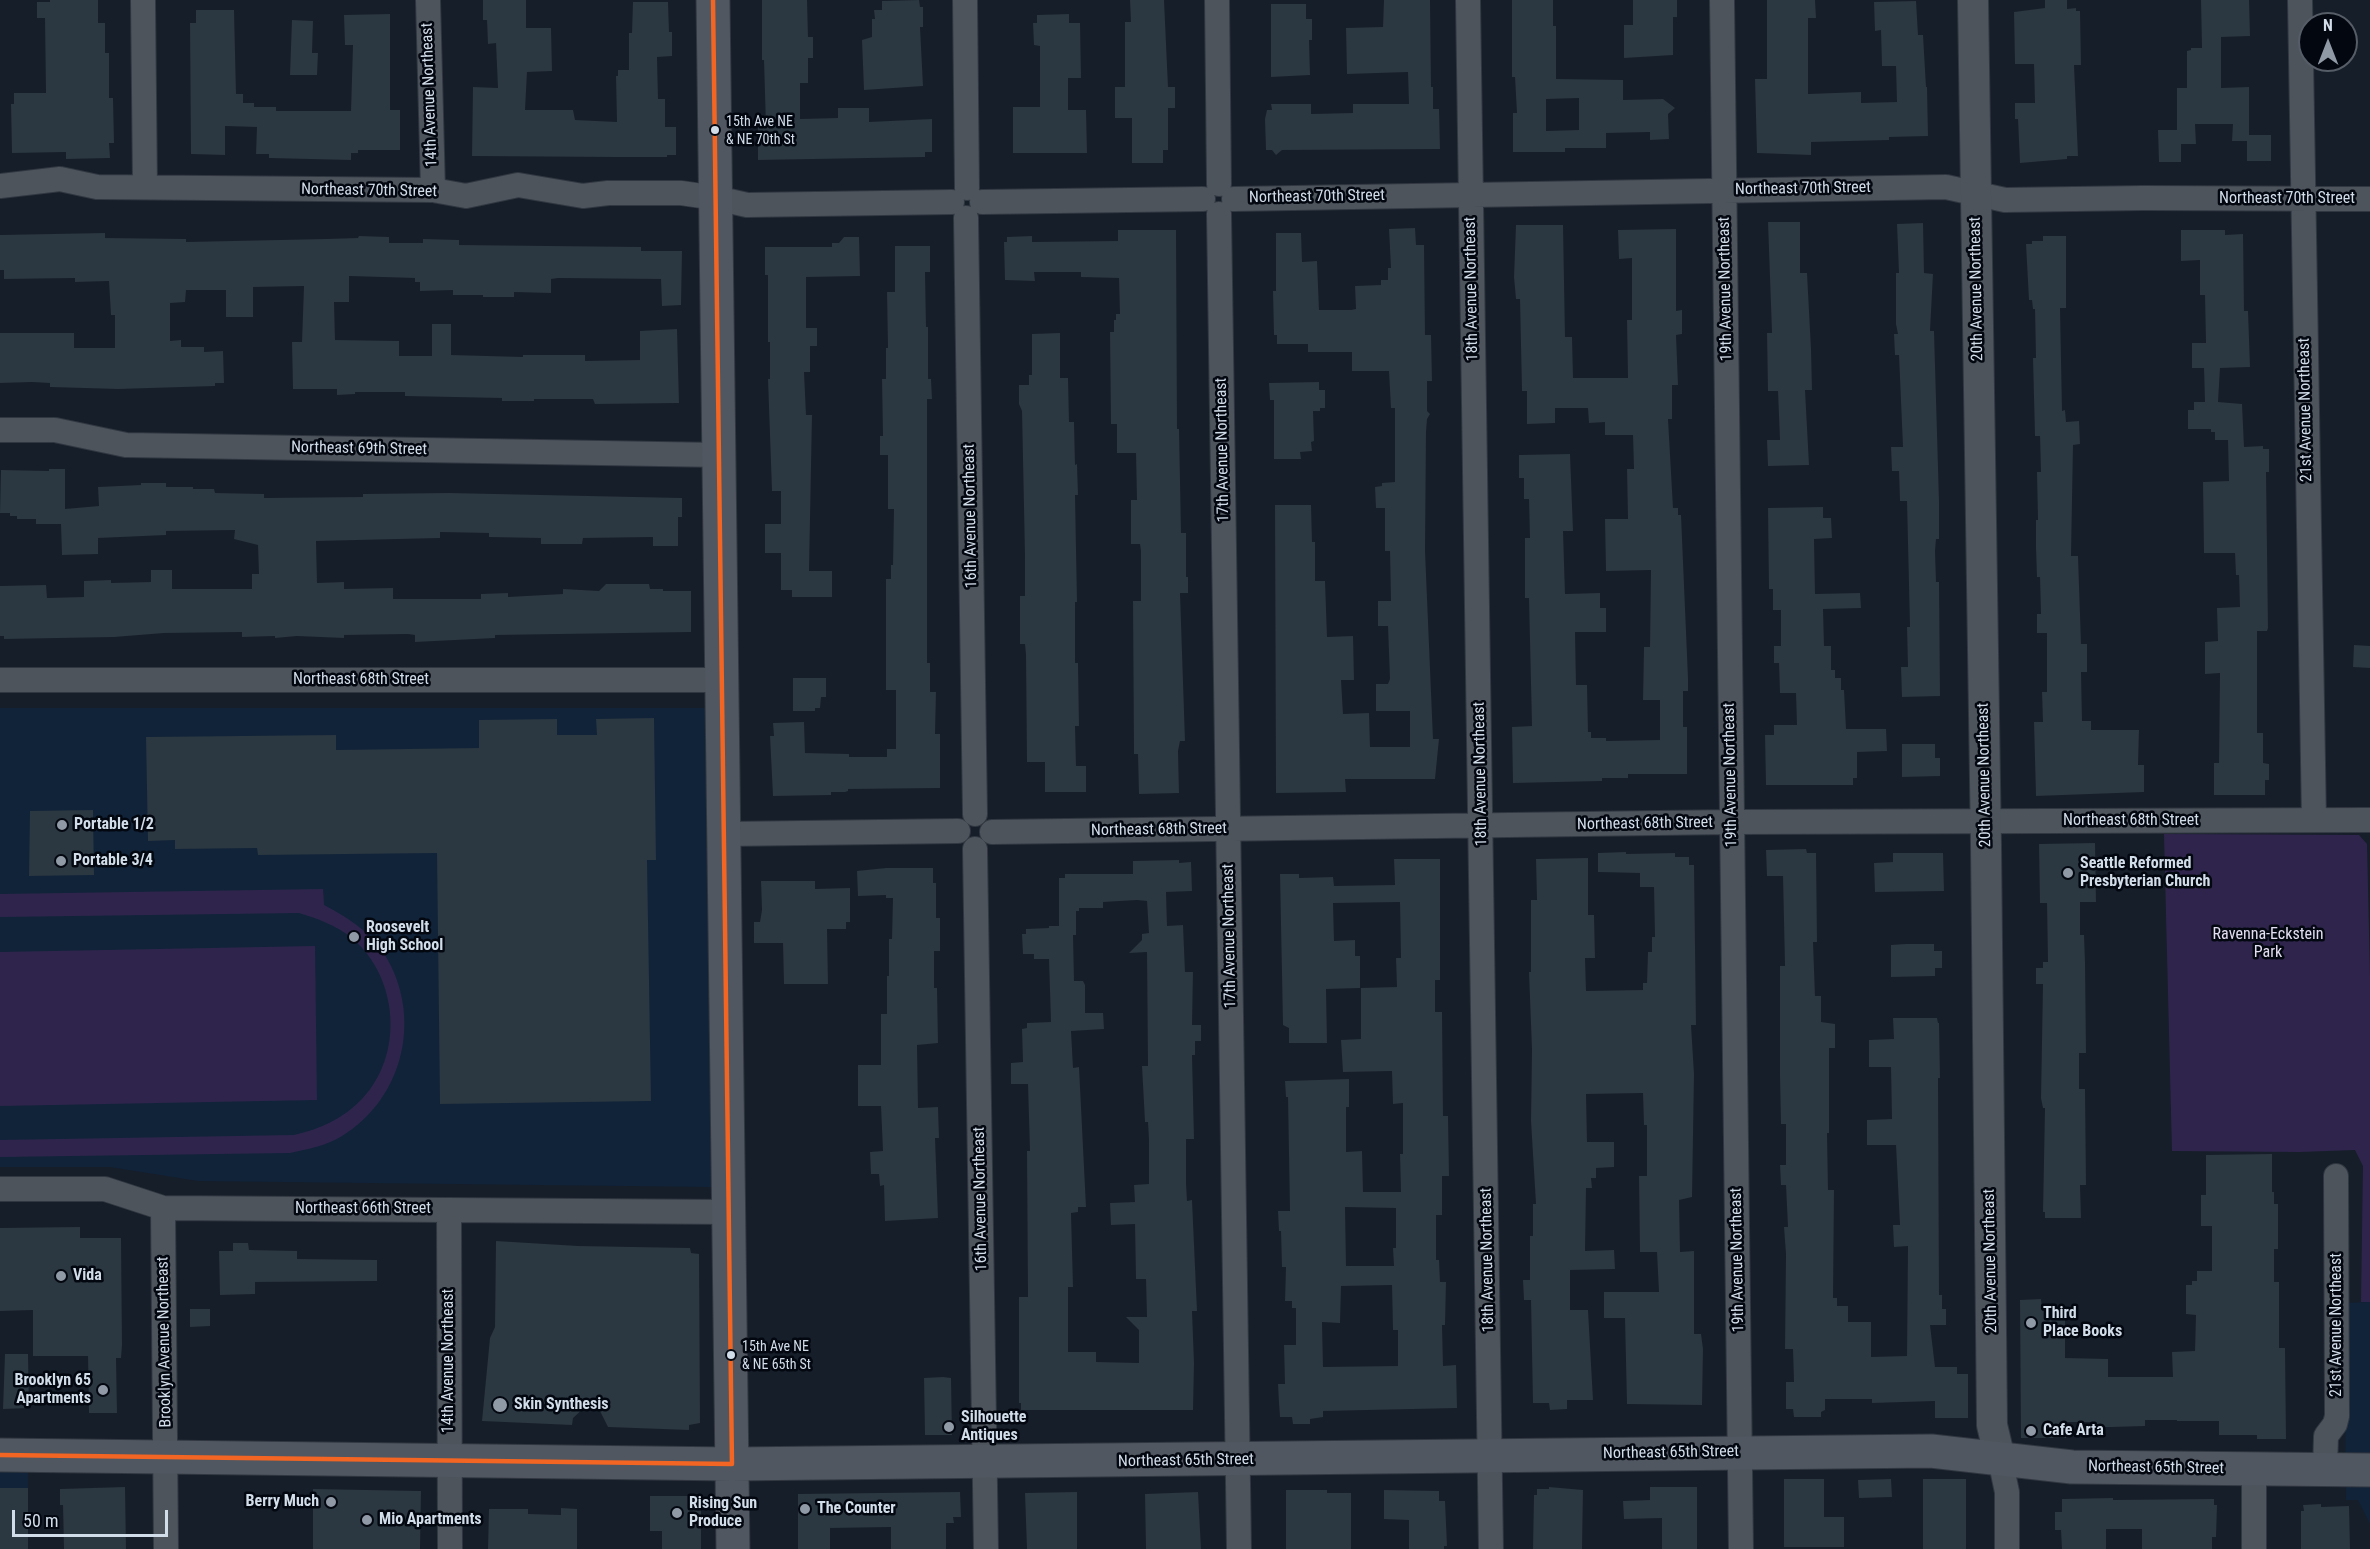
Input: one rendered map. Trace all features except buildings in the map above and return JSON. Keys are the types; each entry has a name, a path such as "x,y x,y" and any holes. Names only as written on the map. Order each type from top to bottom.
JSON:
{"main road":[{"path":"713,0 733,1549"},
{"name":"Northeast 65th Street","path":"0,1455 732,1464 1930,1451 2072,1467 2370,1470"}],"street":[{"path":"143,0 145,187"},
{"name":"14th Avenue Northeast","path":"428,0 433,190"},
{"name":"16th Avenue Northeast","path":"965,0 975,814"},
{"name":"17th Avenue Northeast","path":"1216,0 1239,1549"},
{"name":"18th Avenue Northeast","path":"1468,0 1491,1549"},
{"name":"19th Avenue Northeast","path":"1722,0 1742,1549"},
{"name":"20th Avenue Northeast","path":"1973,0 1992,1425 2007,1492 2007,1549"},
{"name":"21st Avenue Northeast","path":"2300,0 2314,820"},
{"name":"Northeast 70th Street","path":"0,186 60,179 97,187 433,190 466,196 518,185 583,196 608,193 681,193 747,205 1946,187 2005,200 2370,199"},
{"name":"Northeast 69th Street","path":"0,430 55,430 126,445 719,455"},
{"name":"Northeast 68th Street","path":"0,680 722,680"},
{"path":"975,814 986,818 992,832 987,845 975,849 962,843 958,831 960,822 975,814"},
{"name":"Northeast 68th Street","path":"992,832 1731,822 2370,820"},
{"path":"724,834 958,831"},
{"name":"16th Avenue Northeast","path":"975,849 986,1549"},
{"name":"21st Avenue Northeast","path":"2325,1470 2326,1436 2335,1424 2337,1416 2336,1176"},
{"name":"Northeast 66th Street","path":"0,1189 105,1189 163,1208 730,1212"},
{"name":"Brooklyn Avenue Northeast","path":"163,1208 166,1549"},
{"name":"14th Avenue Northeast","path":"449,1210 450,1549"},
{"path":"2254,1470 2254,1549"}],"shaded area":[{"name":"Roosevelt High School","path":"0,708 705,708 711,1187 198,1181 110,1167 0,1167"},
{"path":"2370,1302 2370,1524 2358,1500 2346,1500 2344,1303"},
{"path":"0,1470 28,1470 28,1549 0,1549"}],"green space":[{"name":"Ravenna-Eckstein Park","path":"2164,834 2359,835 2367,844 2370,977 2370,1302 2361,1302 2363,1166 2355,1150 2172,1151"},
{"path":"323,889 324,905 355,924 381,949 394,973 402,999 404,1025 402,1051 394,1076 381,1099 364,1119 330,1142 290,1153 0,1157 0,1140 294,1135 313,1130 347,1112 362,1099 376,1081 385,1061 390,1039 390,1017 387,995 368,955 340,929 299,913 0,917 0,894"},
{"path":"315,946 317,1100 0,1106 0,952"}],"transit line":[{"path":"713,0 732,1464"},
{"path":"0,1455 732,1464"}],"place":[{"name":"15th Ave NE & NE 70th St","path":"715,130"},
{"name":"Portable 1/2","path":"62,825"},
{"name":"Portable 3/4","path":"61,861"},
{"name":"Seattle Reformed Presbyterian Church","path":"2068,873"},
{"name":"Roosevelt High School","path":"354,937"},
{"name":"Vida","path":"61,1276"},
{"name":"Third Place Books","path":"2031,1323"},
{"name":"15th Ave NE & NE 65th St","path":"731,1355"},
{"name":"Brooklyn 65 Apartments","path":"103,1390"},
{"name":"Skin Synthesis","path":"500,1405"},
{"name":"Silhouette Antiques","path":"949,1427"},
{"name":"Cafe Arta","path":"2031,1431"},
{"name":"Berry Much","path":"331,1502"},
{"name":"The Counter","path":"805,1509"},
{"name":"Rising Sun Produce","path":"677,1513"},
{"name":"Mio Apartments","path":"367,1520"}]}
